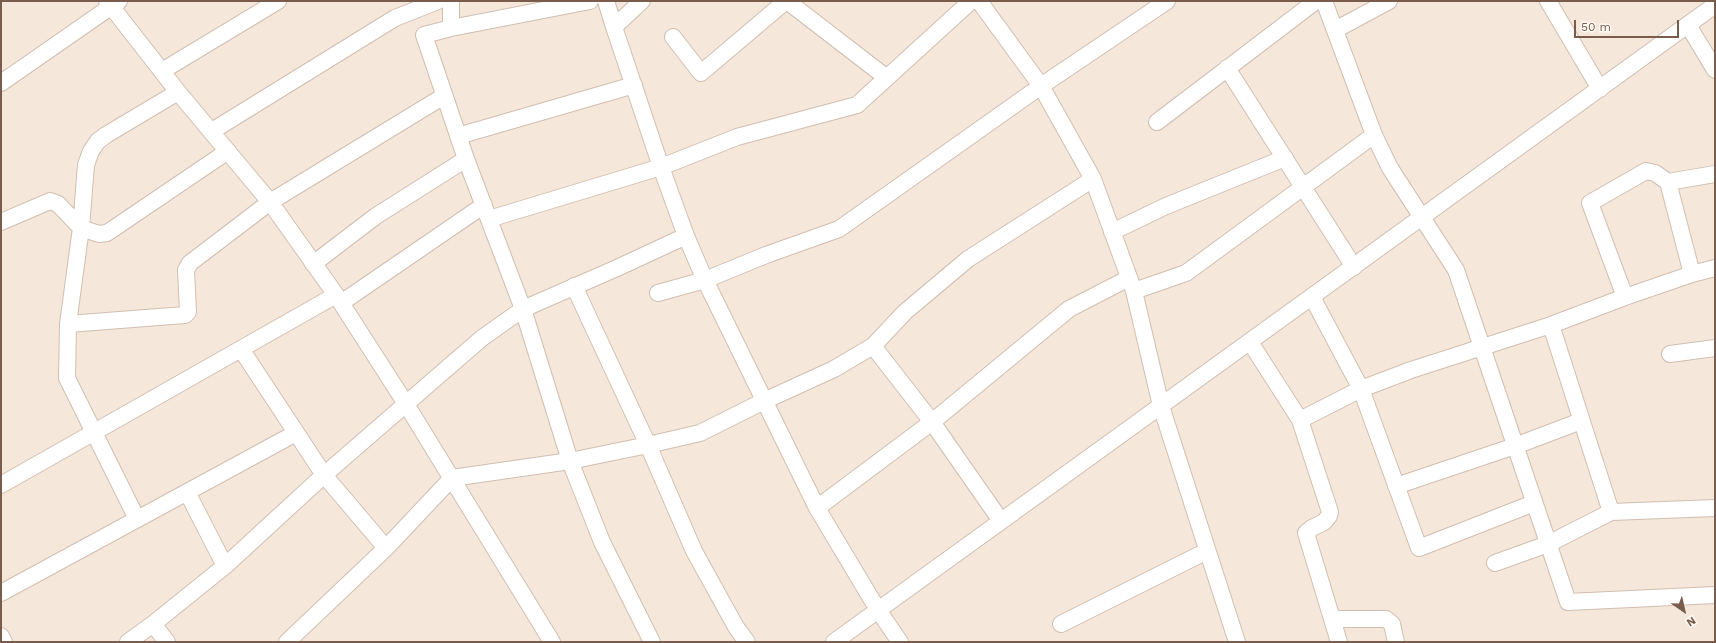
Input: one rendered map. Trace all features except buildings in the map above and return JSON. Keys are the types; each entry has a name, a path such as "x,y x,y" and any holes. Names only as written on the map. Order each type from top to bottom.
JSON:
{"street":[{"path":"162,71 278,1"},
{"path":"212,131 395,18 438,1"},
{"path":"451,1 451,28"},
{"path":"590,1 451,28 424,35 466,159 523,309 570,461 602,542 646,640"},
{"path":"606,1 661,168 686,236 705,280 817,508 878,610 900,642"},
{"path":"614,28 642,1"},
{"path":"673,37 701,72 786,1 887,78"},
{"path":"1,485 241,349 338,299 487,212 661,168 736,137 858,105 971,1"},
{"path":"979,1 1041,86 1093,179 1132,285 1161,406 1237,642"},
{"path":"658,293 705,280 766,255 839,229 1041,86 1167,1"},
{"path":"1157,122 1316,1"},
{"path":"1324,1 1374,135 1390,168 1456,270 1568,602 1715,595"},
{"path":"1548,1 1600,89"},
{"path":"1,83 112,3 178,92 270,202 338,299 406,404 552,642"},
{"path":"1335,30 1381,3"},
{"path":"834,642 1715,5"},
{"path":"1688,25 1715,70"},
{"path":"1227,68 1354,266"},
{"path":"458,136 634,85"},
{"path":"137,519 67,378 68,324 81,228 86,165 91,150 98,141 178,92"},
{"path":"68,324 185,315 188,312 186,270 190,263 270,202 444,96"},
{"path":"817,508 932,422 1069,309 1132,285 1186,273 1374,135"},
{"path":"1,222 50,201 58,204 81,228 99,234 107,233 228,151"},
{"path":"1112,232 1166,206 1285,158"},
{"path":"313,264 376,216 466,159"},
{"path":"1625,297 1590,204 1646,171 1656,173 1668,182 1692,274"},
{"path":"1668,182 1715,174"},
{"path":"287,642 386,548 452,478 570,461 648,446 700,433 764,401 834,369 873,346 905,312 968,259 1093,179"},
{"path":"128,642 153,624 225,566 324,475 482,338 523,309 686,236"},
{"path":"1300,420 1361,389 1411,370 1551,325 1625,297 1692,274 1715,268"},
{"path":"574,286 648,446 694,551 736,627 747,642"},
{"path":"1312,297 1361,389 1419,548 1534,503"},
{"path":"1551,325 1611,512"},
{"path":"1250,342 1300,420 1330,512 1329,516 1324,522 1306,533 1340,642"},
{"path":"873,346 932,422 1001,521"},
{"path":"1670,354 1715,348"},
{"path":"241,349 324,475 386,548"},
{"path":"1396,486 1515,446 1581,421"},
{"path":"1,593 296,433"},
{"path":"187,492 225,566"},
{"path":"1495,563 1548,544 1611,512 1715,508"},
{"path":"1062,624 1207,551"},
{"path":"1332,619 1386,619 1392,624 1396,642"},
{"path":"153,624 167,642"},
{"path":"1,636 4,642"}],"shaded area":[{"path":"1,1 1715,1 1715,642 1,642"}]}
